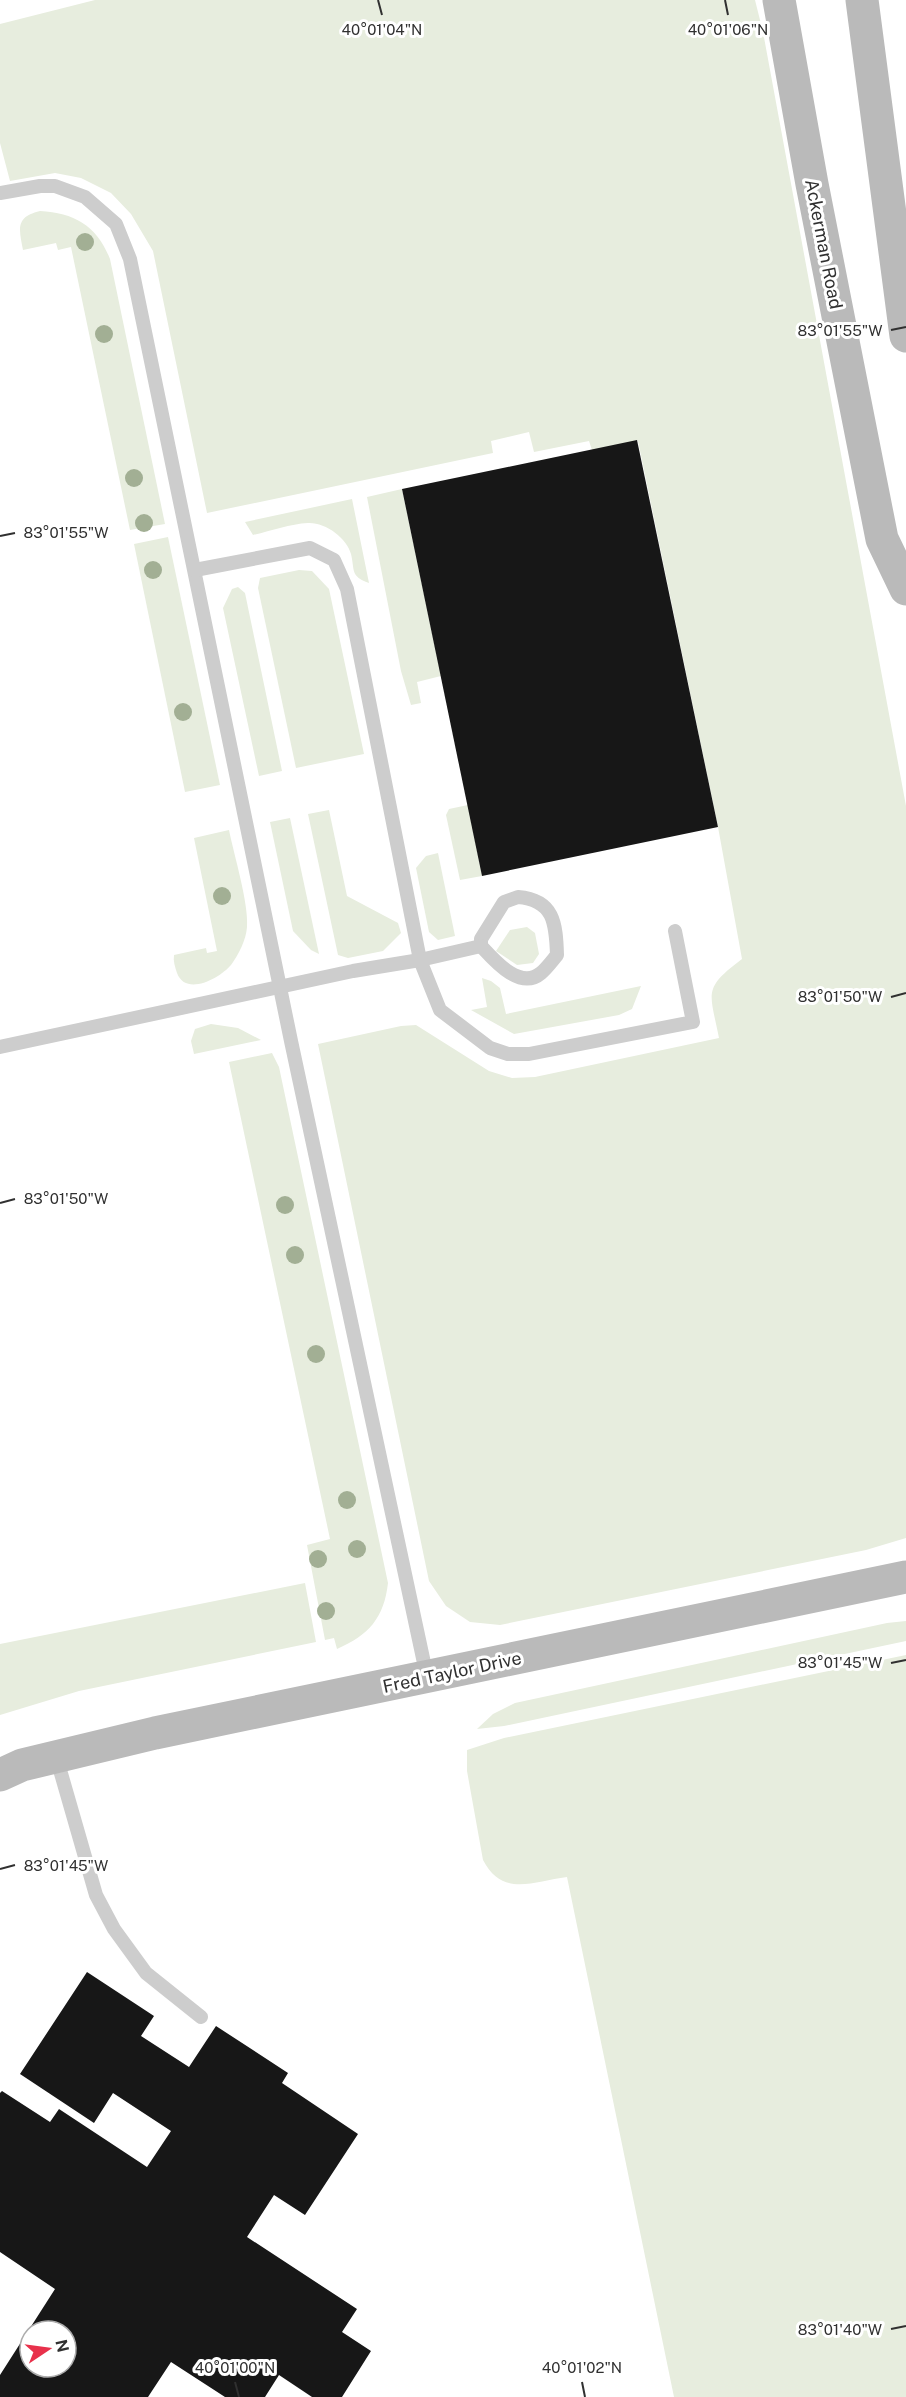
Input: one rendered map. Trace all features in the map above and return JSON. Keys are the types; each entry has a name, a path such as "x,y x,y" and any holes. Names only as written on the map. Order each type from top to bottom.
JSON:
{"main road":[{"name":"Ackerman Road","path":"779,0 812,184 882,539 906,589"},
{"path":"862,0 906,336"},
{"name":"Fred Taylor Drive","path":"0,1775 22,1765 155,1733 906,1577"}],"lane":[{"path":"0,194 40,186 55,186 85,197 116,224 130,259 280,988 427,1677"},
{"path":"195,570 310,548 334,560 347,589 420,960 440,1010 490,1048 508,1054 529,1054 693,1022 675,931"},
{"path":"518,897 535,898 549,909 557,931 557,955 539,975 522,978 502,969 481,946 481,939 504,902 518,897"},
{"path":"0,1047 353,971 420,960 481,946"},
{"path":"56,1756 96,1895 114,1929 146,1973 201,2018"}],"green space":[{"path":"95,0 755,0 763,32 906,806 906,1538 866,1550 500,1625 470,1622 446,1606 429,1581 318,1044 401,1026 416,1025 489,1071 512,1078 535,1077 719,1038 712,992 720,978 742,959 718,827 638,441 592,450 589,441 534,452 529,432 491,441 493,453 207,513 153,251 131,214 111,193 81,178 55,173 10,181 0,143 0,24"},
{"path":"40,211 64,215 83,223 98,238 110,259 165,524 130,530 71,247 58,250 56,243 23,250 20,230 23,220"},
{"path":"402,489 441,676 417,682 421,703 411,705 401,671 367,497"},
{"path":"352,499 369,583 356,575 349,548 328,528 308,523 253,535 245,522"},
{"path":"168,537 220,785 185,792 134,544"},
{"path":"299,570 312,571 329,589 364,754 296,768 258,588 260,578"},
{"path":"238,587 245,593 282,771 259,776 223,608 232,589"},
{"path":"468,805 482,876 460,880 446,815 449,809"},
{"path":"329,810 347,896 398,923 401,933 383,951 348,958 338,955 308,814"},
{"path":"290,818 319,954 311,950 293,931 270,822"},
{"path":"229,830 246,906 245,937 237,956 226,970 203,983 188,984 181,980 177,973 174,955 206,948 207,953 217,951 194,838"},
{"path":"438,853 455,936 438,940 429,932 416,868 426,856"},
{"path":"527,927 535,933 539,954 533,963 517,965 496,951 510,930"},
{"path":"482,978 500,988 506,1014 641,986 632,1009 619,1015 514,1034 471,1010 487,1007"},
{"path":"211,1024 238,1028 261,1040 194,1054 191,1041 195,1029"},
{"path":"272,1053 279,1067 388,1583 383,1606 373,1624 358,1638 337,1649 334,1638 325,1640 307,1545 330,1539 229,1062"},
{"path":"305,1583 316,1642 79,1691 0,1715 0,1644"},
{"path":"906,1621 906,1641 504,1726 477,1729 493,1714 515,1703 887,1623"},
{"path":"906,1655 906,2397 674,2397 567,1877 520,1884 509,1883 491,1872 483,1860 467,1771 467,1750 504,1738"}],"building":[{"path":"637,440 718,827 482,876 402,489"},
{"path":"87,1972 154,2016 141,2036 189,2067 216,2026 288,2073 282,2083 358,2134 305,2215 274,2195 247,2237 357,2309 342,2332 371,2351 342,2397 312,2397 279,2375 265,2397 225,2397 171,2362 148,2397 0,2397 0,2375 18,2347 18,2379 78,2379 78,2319 36,2319 55,2289 0,2252 0,2093 2,2091 50,2122 59,2109 147,2167 171,2131 113,2093 94,2123 20,2074"}]}
